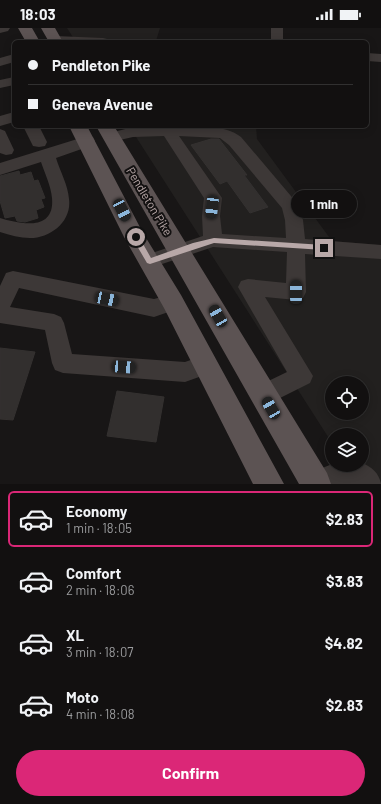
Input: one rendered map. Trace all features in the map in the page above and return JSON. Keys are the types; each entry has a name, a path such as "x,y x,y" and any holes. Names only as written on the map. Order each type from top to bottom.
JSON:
{"main road":[{"path":"25,28 32,40"},
{"name":"Pendleton Pike","path":"108,132 316,484"},
{"path":"82,134 269,484"}],"street":[{"path":"0,29 4,28"},
{"path":"83,40 84,28"},
{"path":"276,28 277,40"},
{"path":"53,37 76,40"},
{"path":"369,57 381,58"},
{"path":"0,62 12,59"},
{"path":"0,84 12,81"},
{"path":"0,121 12,118"},
{"path":"0,225 23,231 40,230 50,226 60,213 61,195 43,149 32,128"},
{"path":"168,131 213,198 211,216 214,240"},
{"path":"108,132 168,131 222,133 235,141 290,206 294,220 296,245 296,292 248,288 302,376 264,395"},
{"path":"0,134 6,150"},
{"path":"0,169 43,149 82,134"},
{"path":"150,261 179,250 214,240 381,252"},
{"path":"0,307 13,279 154,308 173,302"},
{"path":"0,314 54,323 63,363 185,372 205,364"},
{"path":"316,484 338,474 350,472 363,476 369,484"}],"shaded area":[{"path":"67,28 160,28 156,40 75,40"},
{"path":"130,128 256,128 257,139 332,241 381,245 381,484 369,472 369,428 325,428 325,432"}],"building":[{"path":"211,139 219,139 247,175 244,175 268,207 250,213 227,181 220,184 191,145"},
{"path":"19,171 20,175 31,172 34,181 38,180 45,198 41,199 44,207 36,210 38,218 25,222 17,221 15,216 5,218 0,201 0,176"},
{"path":"0,348 35,352 13,420 0,419"},
{"path":"117,391 164,397 156,442 107,436"}],"route":[{"path":"136,237 150,261 179,250 214,240 324,248"}]}
